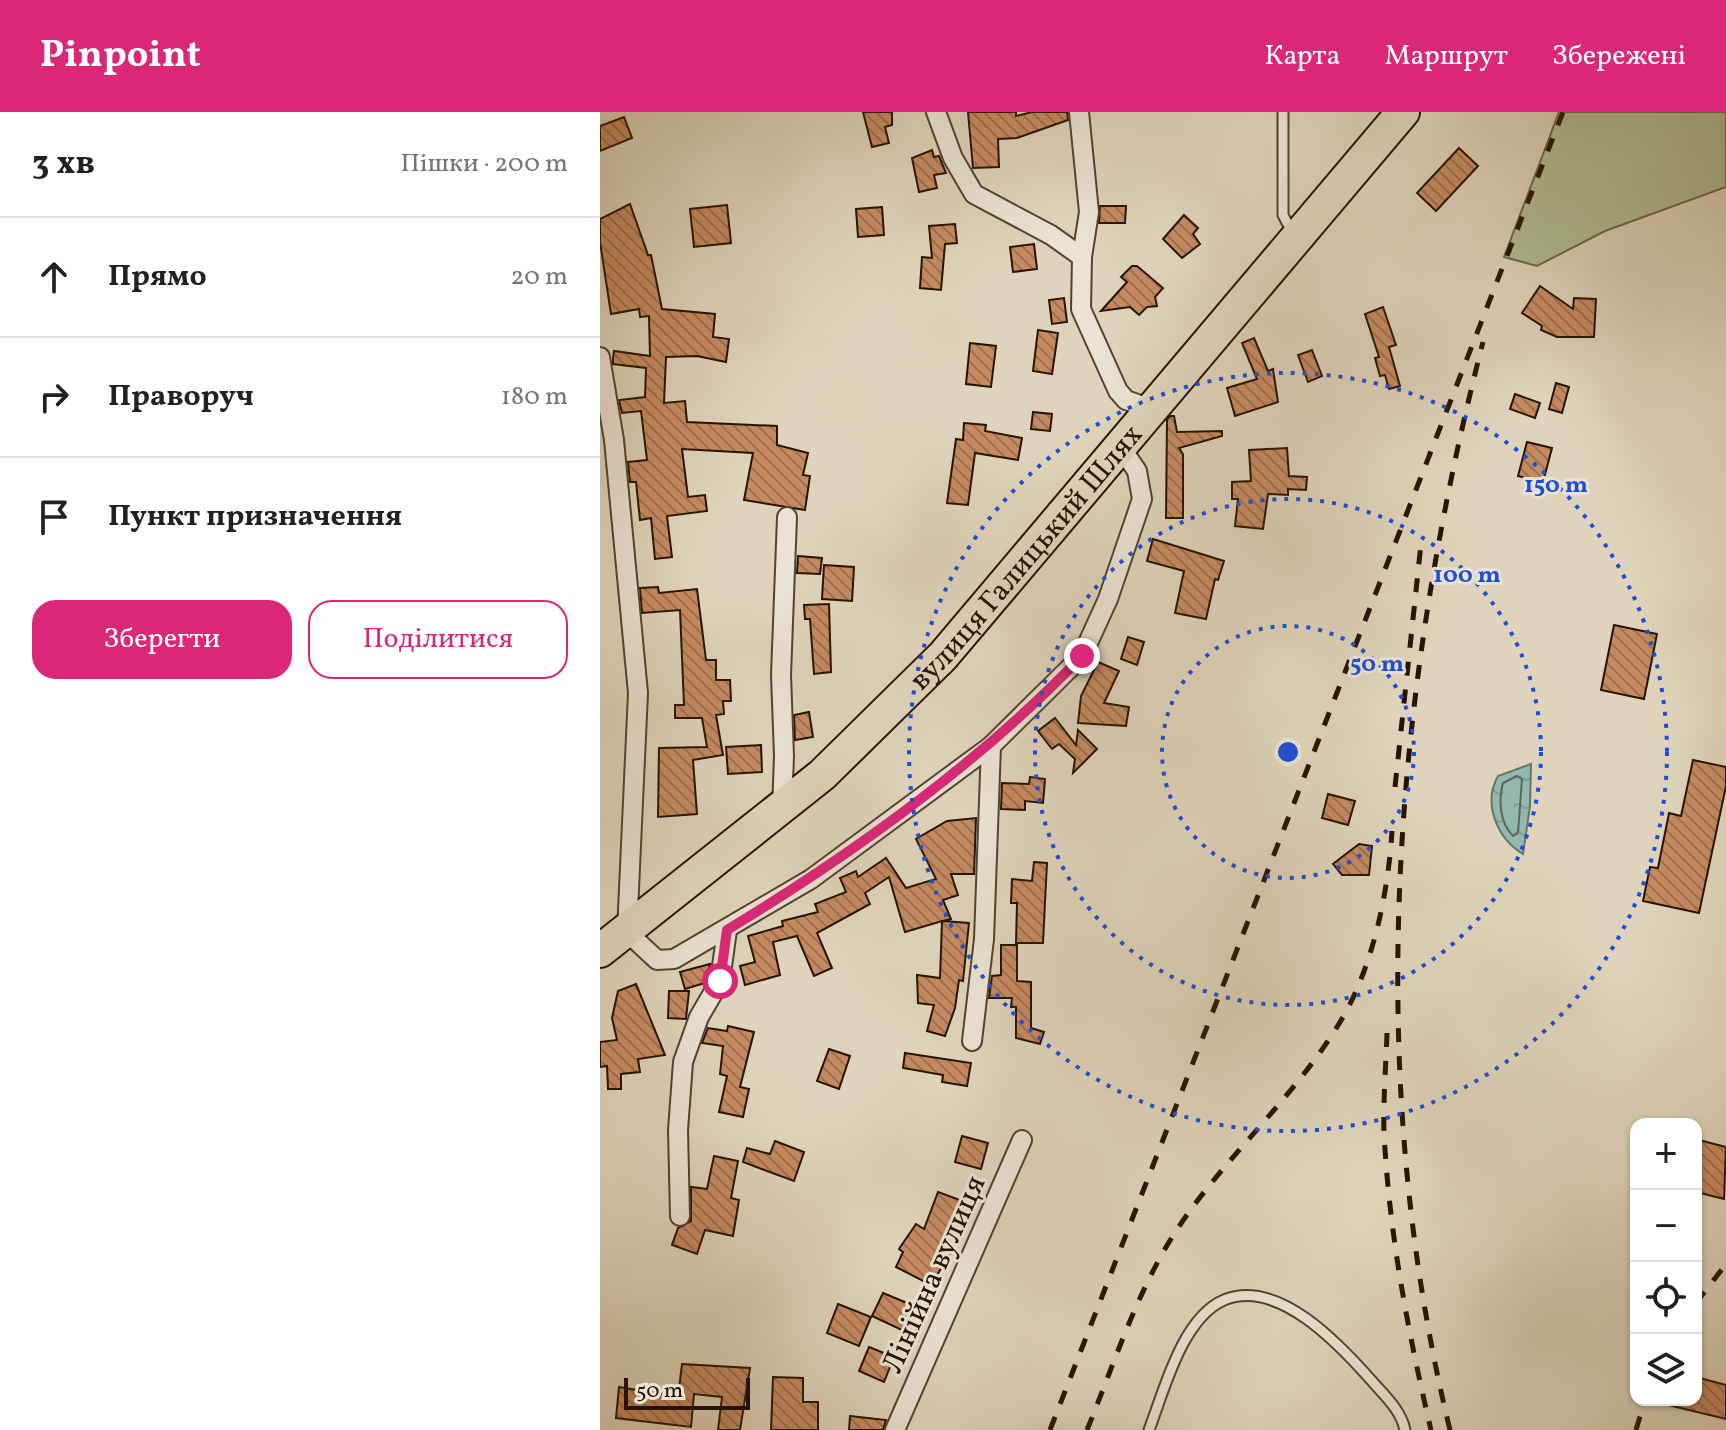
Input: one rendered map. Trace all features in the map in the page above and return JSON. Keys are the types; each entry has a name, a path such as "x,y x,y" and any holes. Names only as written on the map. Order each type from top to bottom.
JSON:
{"highway":[{"name":"вулиця Галицький Шлях","path":"600,951 782,809 871,730 943,656 1122,449 1403,112"}],"street":[{"path":"936,112 953,158 974,194 1051,235 1082,257"},
{"path":"1079,112 1089,212 1082,257 1081,309 1109,377 1126,400 1154,410"},
{"path":"600,357 614,440 638,693 627,932 644,952 657,960 674,959 811,879 991,746 1082,656 1108,599 1142,499 1137,471 1122,449"},
{"path":"782,809 781,675 787,517"},
{"path":"972,1041 984,939 991,746"},
{"path":"680,1216 678,1130 683,1062 699,1017 720,981 727,930"},
{"name":"Лінійна вулиця","path":"895,1430 1022,1140"}],"lane":[{"path":"1283,112 1283,215 1295,238"},
{"path":"1149,1430 1186,1334 1222,1301 1250,1295 1292,1309 1335,1339 1403,1418 1405,1430"}],"green space":[{"path":"1559,112 1726,112 1726,187 1605,231 1537,266 1504,257"}],"water":[{"path":"1531,764 1530,806 1523,854 1500,830 1492,809 1492,798 1498,776"}],"building":[{"path":"863,112 892,112 892,125 885,127 889,143 872,147"},
{"path":"968,112 1016,112 1016,116 1032,112 1067,112 1068,120 1017,138 998,139 999,167 973,168"},
{"path":"624,117 632,138 600,151 600,126"},
{"path":"1459,148 1478,166 1436,211 1417,193"},
{"path":"932,150 934,157 939,156 946,173 934,175 937,188 919,192 912,158"},
{"path":"630,204 648,255 651,255 662,309 715,314 713,337 729,339 726,362 697,356 666,357 664,403 685,401 687,422 777,426 777,445 808,453 803,475 810,476 805,510 744,500 753,453 682,449 688,497 705,495 707,511 667,516 672,557 655,559 651,518 640,520 636,482 630,482 628,462 647,460 641,411 622,413 619,400 645,397 646,368 613,364 614,351 650,356 649,316 640,317 639,309 611,314 600,242 600,219"},
{"path":"727,205 731,243 694,247 690,209"},
{"path":"1100,206 1126,206 1125,223 1099,223"},
{"path":"882,207 884,235 858,237 856,209"},
{"path":"1184,215 1198,228 1193,234 1200,244 1182,258 1163,239"},
{"path":"955,224 957,243 945,244 941,290 920,288 922,257 932,258 929,226"},
{"path":"1034,244 1037,269 1013,272 1010,247"},
{"path":"1132,266 1137,266 1163,288 1155,297 1157,306 1147,307 1139,315 1130,307 1101,311 1127,282 1121,277"},
{"path":"1540,286 1573,309 1574,298 1596,299 1594,337 1557,337 1541,330 1542,326 1522,313"},
{"path":"1064,298 1067,322 1052,324 1049,300"},
{"path":"1383,307 1396,345 1389,347 1400,386 1389,389 1385,375 1380,376 1375,358 1379,357 1365,314"},
{"path":"1038,330 1058,333 1052,374 1033,371"},
{"path":"1254,338 1268,371 1273,369 1278,402 1235,416 1227,388 1257,379 1242,343"},
{"path":"970,343 996,346 991,387 966,384"},
{"path":"1312,350 1322,376 1308,382 1298,355"},
{"path":"1556,383 1569,387 1562,413 1549,409"},
{"path":"1515,394 1540,403 1535,418 1510,409"},
{"path":"1033,412 1052,414 1050,431 1031,429"},
{"path":"1174,416 1177,432 1222,431 1222,436 1179,448 1183,454 1183,518 1166,518 1167,420"},
{"path":"964,423 986,425 985,431 1022,438 1018,460 975,453 968,505 947,503 956,439 963,440"},
{"path":"1527,442 1552,448 1543,482 1518,476"},
{"path":"1287,448 1289,476 1307,477 1306,490 1288,489 1288,495 1268,494 1263,529 1235,526 1238,499 1232,499 1232,482 1251,481 1249,450"},
{"path":"1153,539 1224,561 1218,580 1215,579 1206,619 1175,613 1184,571 1147,561"},
{"path":"798,556 822,558 820,574 797,573"},
{"path":"824,565 854,567 852,601 822,599"},
{"path":"658,587 659,593 697,589 706,660 716,660 716,680 730,680 731,701 723,701 724,714 716,715 723,755 693,760 697,814 658,817 659,748 707,747 702,718 675,718 675,705 684,705 680,610 642,613 640,588"},
{"path":"829,604 831,672 814,674 810,619 805,619 804,605"},
{"path":"1614,625 1657,634 1644,699 1601,690"},
{"path":"1128,637 1144,642 1137,665 1121,659"},
{"path":"1098,662 1119,671 1104,703 1129,707 1126,726 1078,723 1081,696"},
{"path":"809,712 813,737 795,740 794,715"},
{"path":"1055,718 1076,745 1078,730 1097,749 1073,773 1075,759 1059,744 1052,749 1038,731"},
{"path":"761,745 762,772 728,774 726,747"},
{"path":"1693,760 1726,767 1726,786 1699,913 1643,901 1650,867 1658,868 1669,813 1681,816"},
{"path":"1030,777 1045,779 1043,803 1025,801 1025,810 1001,809 1002,783 1029,784"},
{"path":"1328,794 1355,801 1348,825 1322,818"},
{"path":"976,818 974,874 951,874 958,895 943,900 951,919 943,921 969,923 963,981 959,980 955,1008 945,1036 927,1031 934,1005 918,1003 917,975 940,978 942,921 905,932 889,877 865,893 870,904 817,933 832,968 814,976 797,936 773,942 780,975 745,985 740,966 755,962 748,936 783,926 782,921 818,912 815,904 846,892 840,878 856,871 858,877 886,858 906,888 936,879 916,839 947,821"},
{"path":"1359,844 1372,846 1369,875 1342,875 1333,864"},
{"path":"1034,862 1047,863 1043,943 1016,943 1017,903 1011,903 1012,879 1032,881"},
{"path":"1001,945 1017,945 1017,981 1031,982 1031,1028 1044,1032 1040,1044 1016,1038 1016,1007 1011,1007 1012,998 989,998 992,976 1001,975"},
{"path":"710,964 705,983 685,989 680,972"},
{"path":"636,984 665,1055 638,1059 640,1072 621,1074 621,1089 608,1089 607,1066 600,1067 600,1042 617,1040 612,1018 618,991"},
{"path":"669,991 689,991 686,1019 668,1018"},
{"path":"728,1026 754,1032 740,1087 749,1089 743,1117 719,1112 727,1076 720,1074 723,1046 702,1043 708,1028 727,1031"},
{"path":"829,1049 850,1056 839,1089 817,1081"},
{"path":"905,1053 971,1063 967,1086 942,1082 943,1075 903,1068"},
{"path":"962,1136 988,1143 981,1169 955,1162"},
{"path":"775,1141 804,1152 794,1181 743,1162 747,1148 770,1154"},
{"path":"1702,1141 1726,1147 1724,1199 1702,1194"},
{"path":"714,1156 738,1161 731,1198 739,1200 733,1236 705,1230 697,1254 672,1245 678,1228 691,1221 691,1187 707,1189"},
{"path":"938,1192 960,1200 945,1242 954,1247 931,1285 896,1267 903,1252 899,1249 916,1224 924,1229"},
{"path":"883,1293 917,1307 906,1332 872,1316"},
{"path":"838,1304 871,1317 859,1346 827,1333"},
{"path":"869,1347 894,1357 884,1382 859,1371"},
{"path":"682,1364 750,1368 740,1430 718,1430 722,1397 694,1394 691,1427 616,1418 619,1387 678,1397"},
{"path":"773,1377 803,1378 803,1402 818,1402 818,1430 771,1430"},
{"path":"1702,1379 1726,1385 1726,1419 1672,1406 1702,1406"},
{"path":"850,1416 886,1420 883,1430 849,1430"}],"railway":[{"path":"1050,1430 1563,112"},
{"path":"1450,1430 1423,1296 1406,1159 1398,1022 1400,885 1410,748 1427,611 1452,475 1483,342"},
{"path":"1395,787 1421,544"},
{"path":"1087,1430 1149,1278 1176,1231 1319,1054 1349,1005 1369,958 1376,932 1387,881 1392,831"},
{"path":"1387,1033 1384,1132 1390,1207 1407,1319 1431,1430"},
{"path":"1702,1295 1726,1264"},
{"path":"1636,1430 1643,1406"}],"route":[{"path":"720,981 727,930 811,879 991,746 1082,656"}]}
